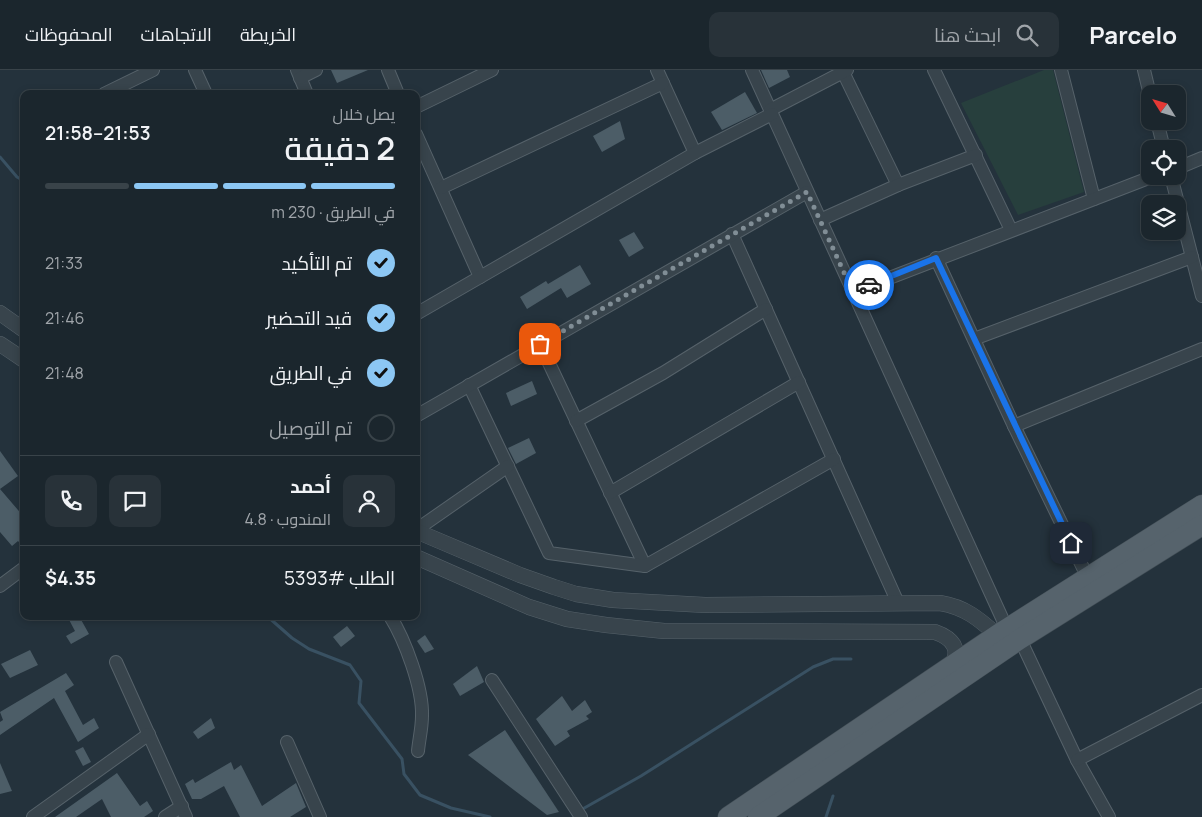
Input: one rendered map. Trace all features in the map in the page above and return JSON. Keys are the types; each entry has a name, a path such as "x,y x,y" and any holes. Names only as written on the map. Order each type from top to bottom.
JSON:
{"main road":[{"path":"758,817 1087,576 1202,504"},
{"path":"728,817 951,666 1202,526"}],"street":[{"path":"112,90 152,70"},
{"path":"195,70 204,90"},
{"path":"305,90 298,74 316,70"},
{"path":"388,70 396,90"},
{"path":"420,105 492,70"},
{"path":"657,70 695,153"},
{"path":"752,70 1008,634 1109,817"},
{"path":"934,70 1011,230"},
{"path":"1061,70 1094,199"},
{"path":"1144,70 1148,85"},
{"path":"420,312 695,153 845,71 898,185"},
{"path":"441,188 663,83"},
{"path":"420,143 480,277"},
{"path":"820,220 898,185 976,155"},
{"path":"1186,165 1202,158"},
{"path":"853,292 936,258 1141,181"},
{"path":"1173,185 1202,296"},
{"path":"420,414 807,192"},
{"path":"732,234 898,603"},
{"path":"974,339 1192,257"},
{"path":"936,258 1014,426 1087,576"},
{"path":"576,421 663,374 766,309"},
{"path":"0,313 20,327"},
{"path":"0,344 20,357"},
{"path":"540,344 645,566"},
{"path":"1014,426 1202,349"},
{"path":"610,493 799,382"},
{"path":"469,385 549,554 645,566 834,460"},
{"path":"420,527 508,466"},
{"path":"420,532 554,587 613,600 705,605 940,603 958,607 974,614 1008,634"},
{"path":"420,559 509,599 567,619 606,625 664,631 935,632 950,639 955,646 957,652 951,666"},
{"path":"0,586 20,571"},
{"path":"392,620 398,629 417,681 422,715 418,751"},
{"path":"116,662 184,811 165,817"},
{"path":"492,680 581,817"},
{"path":"1077,760 1202,695"},
{"path":"33,817 149,734"},
{"path":"287,742 320,817"}],"green space":[{"path":"1044,70 1053,70 1084,192 1018,215 961,103"}],"building":[{"path":"331,70 368,70 337,83"},
{"path":"761,70 787,70 790,77 769,88"},
{"path":"745,92 757,113 722,130 711,112"},
{"path":"620,121 625,139 602,152 593,136"},
{"path":"634,232 644,248 629,257 619,240"},
{"path":"580,265 591,284 567,298 561,288 527,309 520,297 546,281 548,284"},
{"path":"532,381 537,394 511,406 506,393"},
{"path":"529,438 536,453 516,464 508,448"},
{"path":"0,451 18,476 0,489"},
{"path":"0,489 20,512 20,543 18,541 12,546 0,532"},
{"path":"69,620 81,620 89,634 71,644 66,636 75,631"},
{"path":"347,626 355,636 341,647 333,637"},
{"path":"425,635 434,649 425,653 417,641"},
{"path":"30,650 38,665 10,678 1,664"},
{"path":"477,666 484,682 460,696 453,684"},
{"path":"66,673 74,685 65,691 83,725 94,718 99,728 78,742 54,698 0,735 0,722 3,720 0,712"},
{"path":"562,696 572,711 585,700 592,712 586,716 589,719 567,731 570,736 555,746 536,719"},
{"path":"211,718 215,728 198,739 193,732"},
{"path":"505,730 559,812 547,815 468,755"},
{"path":"83,747 91,762 83,766 75,751"},
{"path":"231,762 234,770 241,765 262,806 296,783 306,807 290,817 240,817 224,786 201,799 192,799 185,784 193,779 195,783"},
{"path":"0,763 12,791 0,794"},
{"path":"117,773 140,806 147,801 153,811 144,817 111,817 102,799 76,817 55,817"}],"waterway":[{"path":"0,157 20,179"},
{"path":"272,620 292,638 309,649 350,665 361,681 359,703 402,759 404,774 420,795 451,808 490,817"},
{"path":"579,811 641,776 813,667 833,659 851,659"},
{"path":"826,817 833,796"}],"way so far":[{"path":"540,344 807,192 853,292 869,285"}],"route":[{"path":"869,285 936,258 1071,543"}]}
